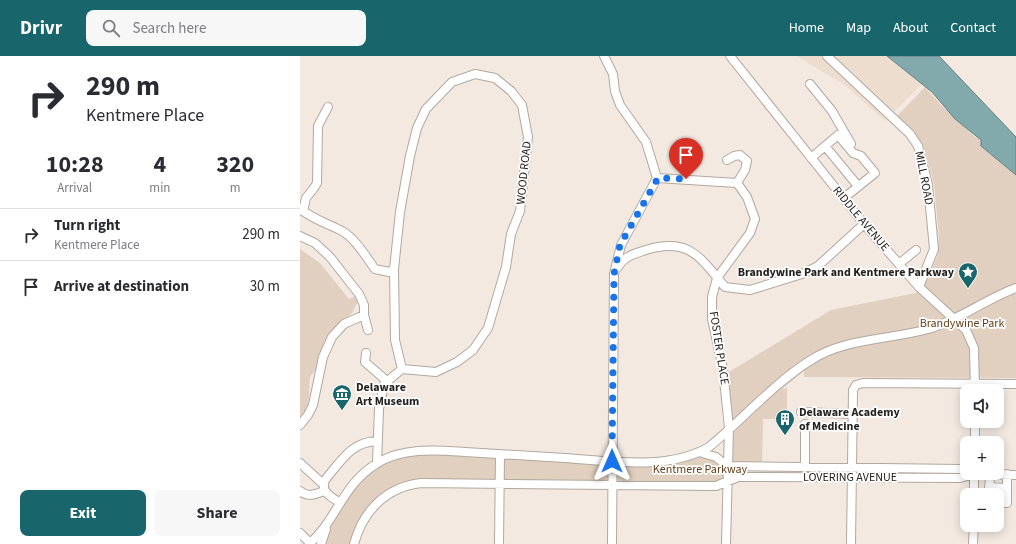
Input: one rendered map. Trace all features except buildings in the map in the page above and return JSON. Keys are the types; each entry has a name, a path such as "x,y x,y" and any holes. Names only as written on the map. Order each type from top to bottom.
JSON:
{"street":[{"path":"604,56 613,74 615,91 620,105 646,142 658,178 620,245 614,274 612,544"},
{"name":"RIDDLE AVENUE","path":"730,56 864,224 918,287 966,330 972,340 976,356 975,384"},
{"name":"MILL ROAD","path":"829,56 910,134 918,146 928,186 934,249 918,287"},
{"name":"WOOD ROAD","path":"475,74 495,78 511,91 522,105 528,137 520,211 511,234 506,267 488,328 473,350 457,362 436,372 402,369 395,340 394,269 400,212 410,156 417,128 426,109 452,82 475,74"},
{"path":"810,84 832,111 850,142 853,153"},
{"path":"328,107 318,126 317,182 306,198 301,210 321,222 343,232 357,246 375,269 389,272 394,269"},
{"path":"811,158 838,135 853,153 861,156 875,173 844,198"},
{"path":"825,146 858,186"},
{"path":"658,178 737,183 745,170 747,161 740,155 734,156 727,160"},
{"name":"FOSTER PLACE","path":"726,544 726,482 729,428 723,369 712,318 712,297 717,278 750,233 755,219 752,208 737,183"},
{"path":"614,274 622,259 660,246 672,245 683,247 696,253 725,287 750,290 787,280 818,266 864,224"},
{"path":"300,236 315,243 340,268 359,294 364,306 364,315 368,330"},
{"path":"899,264 916,250"},
{"path":"300,533 310,544 328,523 339,502 354,483 377,463 392,457 413,452 445,451 612,461 665,460 699,452 714,443 729,428 810,360 828,350 928,329 1016,288"},
{"path":"300,425 308,415 313,405 323,357 332,337 344,324 364,315"},
{"path":"366,353 365,362 388,382"},
{"path":"377,463 379,409 384,384 402,369"},
{"path":"851,544 853,390 856,385 863,383 960,386"},
{"path":"1004,385 1016,384"},
{"path":"801,412 853,414"},
{"path":"805,424 806,466"},
{"path":"300,491 304,494 310,495 323,488 352,448 360,444 377,441"},
{"path":"699,452 716,457 727,466"},
{"path":"499,544 500,454"},
{"path":"300,463 323,488 339,502"},
{"name":"LOVERING AVENUE","path":"727,466 960,469"},
{"path":"1004,496 1007,474"},
{"name":"LOVERING AVENUE","path":"1007,474 1016,474"},
{"name":"LOVERING AVENUE","path":"726,482 738,477 852,476 960,478"},
{"path":"354,544 363,521 378,501 394,490 412,484 716,486 726,482"},
{"path":"321,544 328,523"},
{"path":"973,544 974,532"}],"shaded area":[{"path":"796,56 887,56 922,84 885,121 845,85"}],"green space":[{"name":"Brandywine Park","path":"925,87 941,105 975,137 981,140 981,146 1016,175 1016,378 804,377 804,371 782,389 787,388 787,419 763,419 762,466 727,466 726,482 421,483 378,501 354,544 321,544 325,531 367,471 413,452 640,462 699,452 727,465 724,375 831,310 916,293 928,279 938,254 939,237 934,184 923,145 897,116"},
{"path":"300,249 320,263 349,299 355,296 358,301 352,313 332,332 317,368 310,377 309,399 304,413 300,418"}],"water":[{"path":"887,56 939,56 1016,137 1016,175 981,146 981,140 955,119 932,92"}],"place":[{"name":"Brandywine Park and Kentmere Parkway","path":"968,289"},
{"name":"Delaware Art Museum","path":"342,411"},
{"name":"Delaware Academy of Medicine","path":"785,436"}],"route":[{"path":"612,461 614,274 620,245 658,178 686,179"}],"park label":[{"name":"Kentmere Parkway","path":"700,469"}]}
